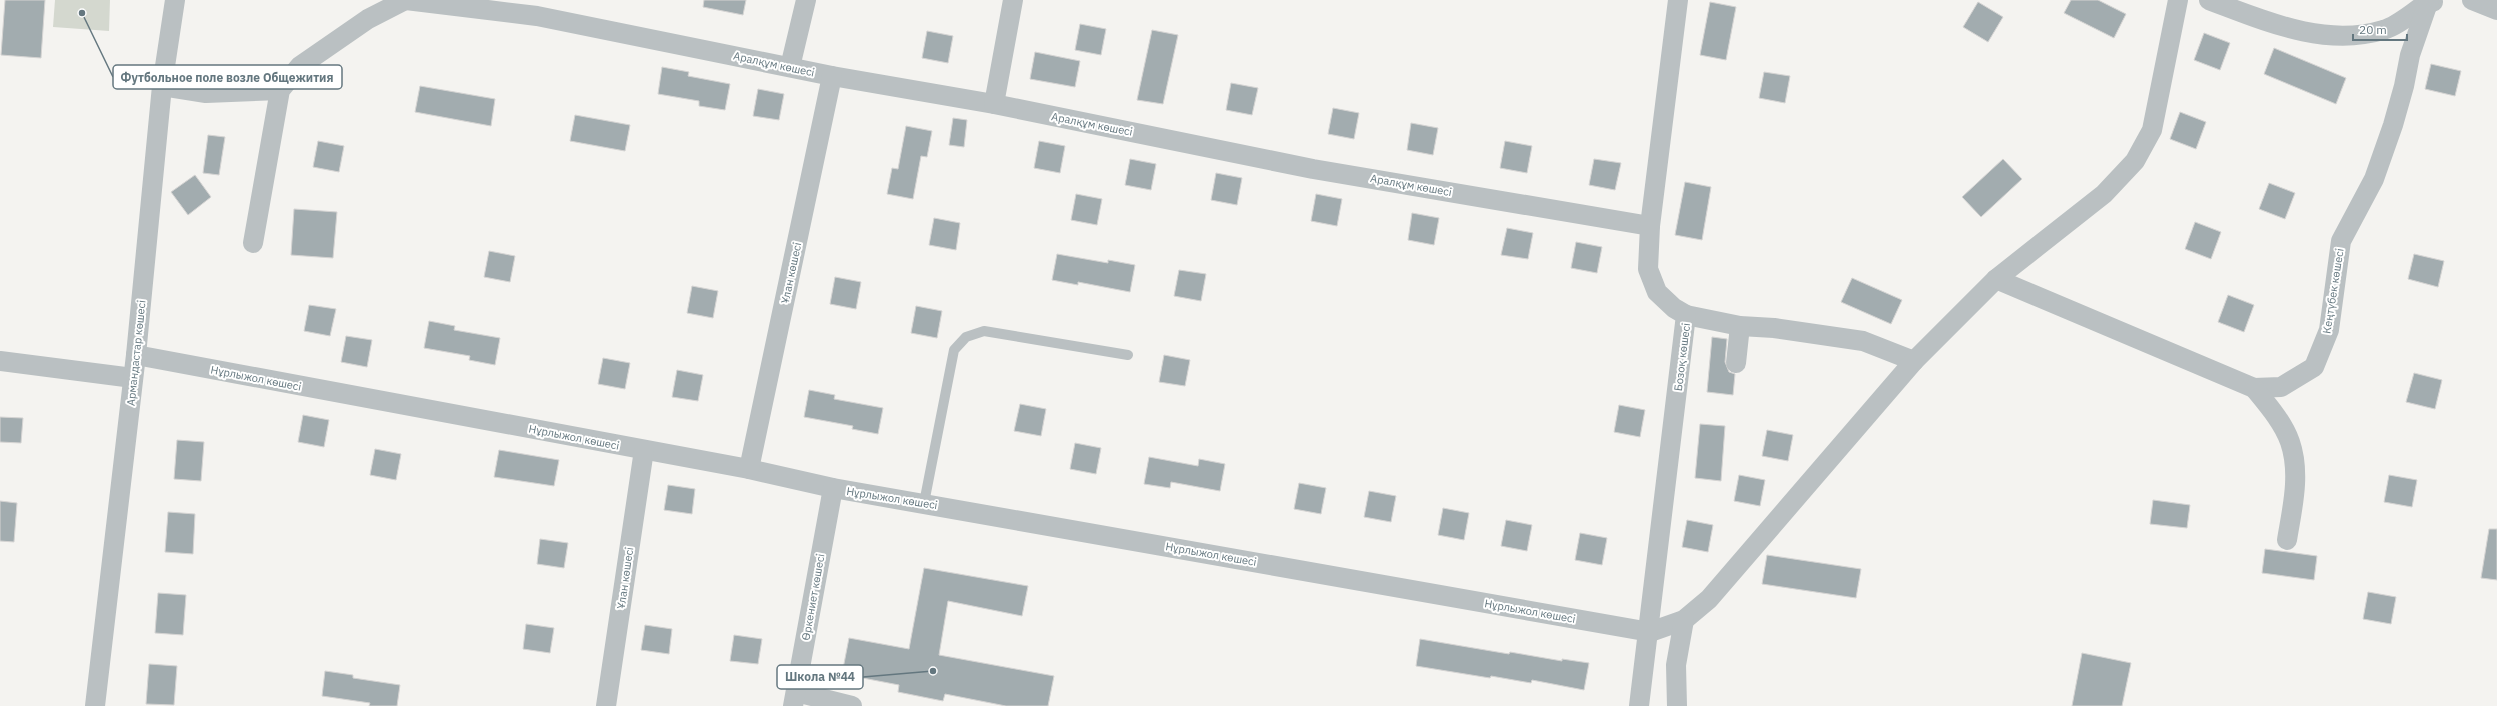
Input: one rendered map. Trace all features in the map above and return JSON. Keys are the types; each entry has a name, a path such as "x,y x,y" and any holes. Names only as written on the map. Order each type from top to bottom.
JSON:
{"street":[{"name":"Армандастар көшесі","path":"95,706 136,355 162,86 175,0"},
{"path":"254,243 280,90 300,66 368,20 405,0"},
{"name":"Аралқұм көшесі","path":"405,0 538,8 832,76 994,104 1313,169 1650,226"},
{"path":"790,67 806,0"},
{"path":"994,104 1013,0"},
{"name":"Бозоқ көшесі","path":"1639,706 1650,632 1686,315 1674,308 1657,292 1648,269 1650,226 1678,0"},
{"path":"1650,632 1684,620 1709,599 1914,361 1996,278 2104,194 2135,161 2152,130 2178,0"},
{"path":"2209,0 2272,23 2318,35 2363,34 2384,30 2433,1"},
{"path":"2472,0 2497,10"},
{"name":"Кеңтүбек көшесі","path":"1996,278 2254,388 2281,387 2314,367 2329,330 2341,240 2374,179 2393,125 2410,55 2433,1"},
{"name":"Ұлан көшесі","path":"749,469 832,76"},
{"path":"162,86 206,93 280,90"},
{"path":"1686,315 1740,326 1863,341 1914,361"},
{"path":"1736,363 1740,326"},
{"name":"Нұрлыжол көшесі","path":"136,355 749,469 833,488 1650,632"},
{"path":"0,361 133,378"},
{"path":"2254,388 2274,413 2290,442 2296,476 2287,540"},
{"name":"Ұлан көшесі","path":"606,706 644,450"},
{"name":"Өркениет көшесі","path":"795,699 833,488"},
{"path":"1677,706 1676,665 1684,620"},
{"path":"795,699 852,706"}],"lane":[{"path":"924,503 954,350 966,337 984,330 1128,355"}],"shaded area":[{"path":"55,0 110,0 109,31 53,27"}],"building":[{"path":"5,0 45,0 41,58 1,55"},
{"path":"704,0 746,0 743,15 703,7"},
{"path":"2071,0 2098,0 2126,14 2114,38 2064,13"},
{"path":"1710,2 1736,7 1726,60 1700,55"},
{"path":"1978,2 2003,17 1988,42 1963,27"},
{"path":"1080,24 1106,29 1101,55 1075,50"},
{"path":"1152,30 1178,35 1163,104 1137,100"},
{"path":"927,31 953,36 948,63 922,58"},
{"path":"2204,33 2230,43 2220,70 2194,60"},
{"path":"2274,48 2346,78 2336,104 2264,74"},
{"path":"1035,52 1080,61 1075,87 1030,79"},
{"path":"2431,64 2461,71 2455,96 2425,89"},
{"path":"662,67 689,72 688,76 730,84 725,110 699,106 699,101 658,94"},
{"path":"1764,72 1790,76 1785,103 1759,98"},
{"path":"1231,83 1258,88 1252,115 1226,110"},
{"path":"420,86 495,99 491,126 415,112"},
{"path":"758,89 784,94 779,120 753,116"},
{"path":"1333,108 1359,113 1354,139 1328,134"},
{"path":"2180,112 2206,122 2196,149 2170,139"},
{"path":"575,115 630,125 625,151 570,141"},
{"path":"953,118 967,120 964,147 949,145"},
{"path":"1411,123 1438,128 1433,155 1407,150"},
{"path":"906,126 932,131 927,157 921,156 913,199 887,194 892,168 898,169"},
{"path":"208,135 225,137 219,175 203,173"},
{"path":"318,141 344,146 339,172 313,167"},
{"path":"1039,141 1065,146 1060,173 1034,168"},
{"path":"1505,141 1532,146 1527,173 1500,168"},
{"path":"1130,159 1156,164 1151,190 1125,185"},
{"path":"1594,159 1621,163 1615,190 1589,185"},
{"path":"2003,159 2022,179 1981,217 1962,197"},
{"path":"1216,173 1242,178 1237,205 1211,200"},
{"path":"195,175 211,197 188,215 171,192"},
{"path":"1685,182 1711,187 1702,240 1675,235"},
{"path":"2269,183 2295,193 2285,219 2259,209"},
{"path":"1076,194 1102,199 1097,225 1071,220"},
{"path":"1316,194 1342,199 1337,226 1311,221"},
{"path":"294,209 337,212 333,258 291,255"},
{"path":"1412,213 1439,218 1434,245 1408,240"},
{"path":"934,218 960,223 956,250 929,245"},
{"path":"2195,222 2221,232 2211,259 2185,249"},
{"path":"1507,228 1533,233 1528,259 1501,255"},
{"path":"1576,242 1602,247 1597,273 1571,268"},
{"path":"489,251 515,256 510,282 484,277"},
{"path":"1057,254 1108,263 1108,260 1135,265 1130,292 1078,282 1078,285 1052,280"},
{"path":"2414,254 2444,261 2438,287 2408,279"},
{"path":"1179,270 1206,274 1201,301 1174,296"},
{"path":"835,277 861,282 856,309 830,304"},
{"path":"1852,278 1902,300 1891,324 1841,302"},
{"path":"692,286 718,291 713,318 687,313"},
{"path":"2228,295 2254,305 2244,332 2218,322"},
{"path":"309,305 336,309 330,336 304,331"},
{"path":"916,306 942,311 937,338 911,333"},
{"path":"429,321 455,326 454,330 500,338 495,365 469,360 470,356 424,348"},
{"path":"346,336 372,340 367,367 341,362"},
{"path":"1712,337 1727,339 1725,362 1729,372 1735,374 1733,395 1707,392"},
{"path":"1164,355 1190,360 1185,386 1159,382"},
{"path":"603,358 630,363 625,389 598,384"},
{"path":"677,370 703,375 698,401 672,397"},
{"path":"2414,373 2442,380 2435,409 2406,402"},
{"path":"809,390 835,395 834,399 883,408 878,434 852,429 853,426 804,417"},
{"path":"1020,404 1046,409 1041,436 1014,431"},
{"path":"1619,405 1645,410 1640,437 1614,432"},
{"path":"303,415 329,420 324,447 298,442"},
{"path":"0,417 23,418 21,443 0,442"},
{"path":"1700,424 1725,426 1721,481 1695,478"},
{"path":"1767,430 1793,435 1788,461 1762,456"},
{"path":"177,440 204,442 201,481 174,479"},
{"path":"1075,443 1101,448 1096,474 1070,469"},
{"path":"375,449 401,454 396,480 370,475"},
{"path":"499,450 559,460 554,486 494,477"},
{"path":"1149,457 1198,466 1199,459 1225,464 1220,491 1171,482 1170,488 1144,484"},
{"path":"1739,475 1765,480 1760,506 1734,501"},
{"path":"2389,475 2417,480 2412,507 2384,502"},
{"path":"1299,483 1326,488 1321,514 1294,509"},
{"path":"668,485 695,489 692,514 664,510"},
{"path":"1369,491 1396,496 1391,522 1364,517"},
{"path":"2153,500 2190,505 2187,528 2150,524"},
{"path":"0,501 17,503 14,542 0,541"},
{"path":"1443,508 1469,513 1464,540 1438,535"},
{"path":"168,512 195,514 193,554 165,552"},
{"path":"1506,520 1532,525 1527,551 1501,546"},
{"path":"1687,520 1713,525 1708,552 1682,547"},
{"path":"2489,529 2497,529 2497,580 2481,578"},
{"path":"1580,533 1607,538 1602,565 1575,560"},
{"path":"540,539 568,543 564,568 537,564"},
{"path":"2265,549 2317,556 2314,580 2262,573"},
{"path":"1767,555 1861,569 1856,598 1762,584"},
{"path":"924,568 1028,586 1022,616 948,601 939,655 1054,676 1048,706 1006,706 945,694 943,701 898,692 899,685 842,674 849,638 909,649"},
{"path":"2368,592 2396,597 2391,624 2363,619"},
{"path":"158,593 186,595 183,635 155,633"},
{"path":"526,624 554,628 550,653 523,649"},
{"path":"645,625 672,629 669,654 641,650"},
{"path":"734,635 762,639 758,664 730,661"},
{"path":"1420,639 1509,654 1510,652 1562,661 1562,659 1589,663 1584,690 1532,680 1531,683 1416,666"},
{"path":"2082,653 2131,663 2122,706 2072,706"},
{"path":"149,664 177,666 174,705 146,704"},
{"path":"325,671 353,675 353,678 400,685 397,706 369,706 370,703 322,696"}],"place":[{"name":"Футбольное поле возле Общежития","path":"82,13"},
{"name":"Школа №44","path":"933,671"}]}
